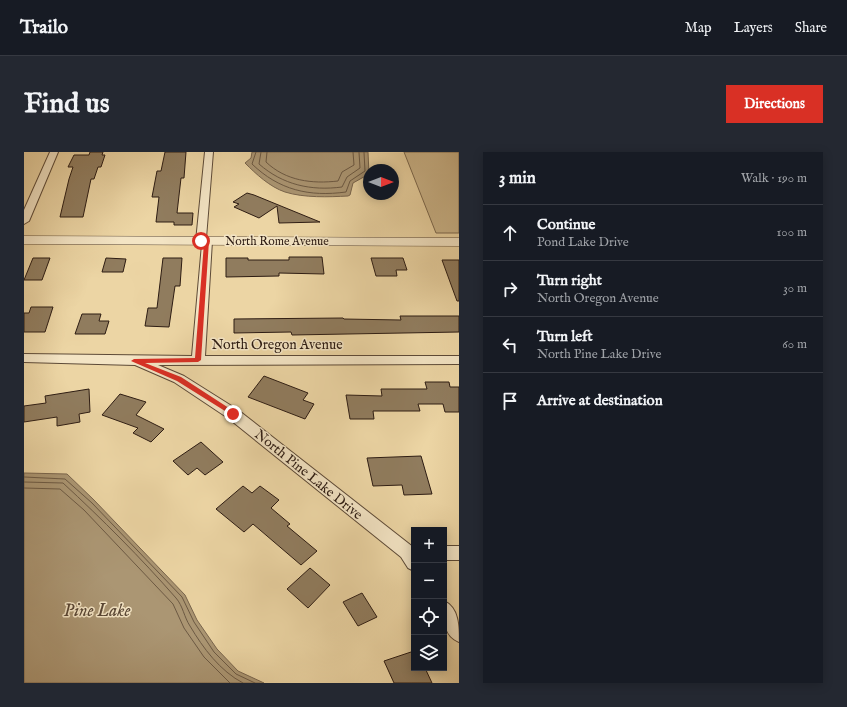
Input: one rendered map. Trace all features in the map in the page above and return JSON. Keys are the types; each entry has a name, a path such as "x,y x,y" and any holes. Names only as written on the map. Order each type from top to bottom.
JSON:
{"street":[{"path":"24,221 54,152"},
{"path":"198,360 208,152"},
{"name":"North Rome Avenue","path":"24,240 459,242"},
{"name":"North Oregon Avenue","path":"24,358 134,361 459,360"},
{"name":"North Pine Lake Drive","path":"134,361 179,379 233,414 411,555"},
{"path":"447,552 459,553"},
{"path":"447,615 459,633"}],"shaded area":[{"path":"404,152 459,152 459,233 436,233"}],"water":[{"path":"252,152 368,152 369,164 363,164 363,177 353,183 350,195 316,197 292,194 279,190 269,184 245,163 251,158"},
{"name":"Pine Lake","path":"24,473 67,474 185,595 197,620 217,649 238,671 264,683 24,683"}],"building":[{"path":"90,152 103,152 102,155 105,155 101,167 98,167 94,179 91,179 83,217 60,217 73,167 68,167 74,155 89,155"},
{"path":"165,152 186,152 184,178 181,178 177,213 193,213 192,225 174,225 174,222 156,222 159,197 152,197 157,171 161,171"},
{"path":"247,193 320,222 279,223 277,206 259,218 234,207 239,204 233,202"},
{"path":"289,257 322,257 324,274 279,273 279,276 226,277 226,258 248,258 248,260 289,260"},
{"path":"33,258 50,258 42,280 24,280"},
{"path":"106,258 126,259 123,272 102,272"},
{"path":"163,258 182,258 180,286 175,286 169,327 145,326 148,308 157,308"},
{"path":"371,258 403,258 407,270 396,270 397,276 376,276"},
{"path":"442,260 459,260 459,301 457,301"},
{"path":"31,307 53,307 45,332 24,332 24,313 29,313"},
{"path":"82,314 101,314 99,321 109,321 105,334 75,334"},
{"path":"400,316 459,316 459,332 292,335 291,332 234,333 234,319 343,318 401,320"},
{"path":"264,376 308,393 303,400 314,404 305,419 248,397"},
{"path":"425,382 449,382 450,387 459,387 459,412 445,412 443,404 418,404 420,411 373,411 374,419 350,419 346,395 382,396 381,389 427,389"},
{"path":"89,389 90,412 79,414 80,422 57,426 57,417 24,422 24,406 46,403 45,396"},
{"path":"120,394 146,402 136,415 164,429 151,442 133,433 138,428 102,415"},
{"path":"201,442 223,462 205,475 197,468 188,475 173,461"},
{"path":"421,456 432,494 404,495 402,485 373,486 367,458"},
{"path":"243,486 252,493 260,486 279,500 271,508 290,524 287,526 317,551 301,565 253,524 244,532 216,509"},
{"path":"310,568 330,585 308,608 287,589"},
{"path":"362,593 377,617 358,626 343,602"},
{"path":"411,652 411,671 426,671 432,683 394,683 384,661"}],"route":[{"path":"201,241 207,241 198,360 134,361 179,379 233,414"}]}
